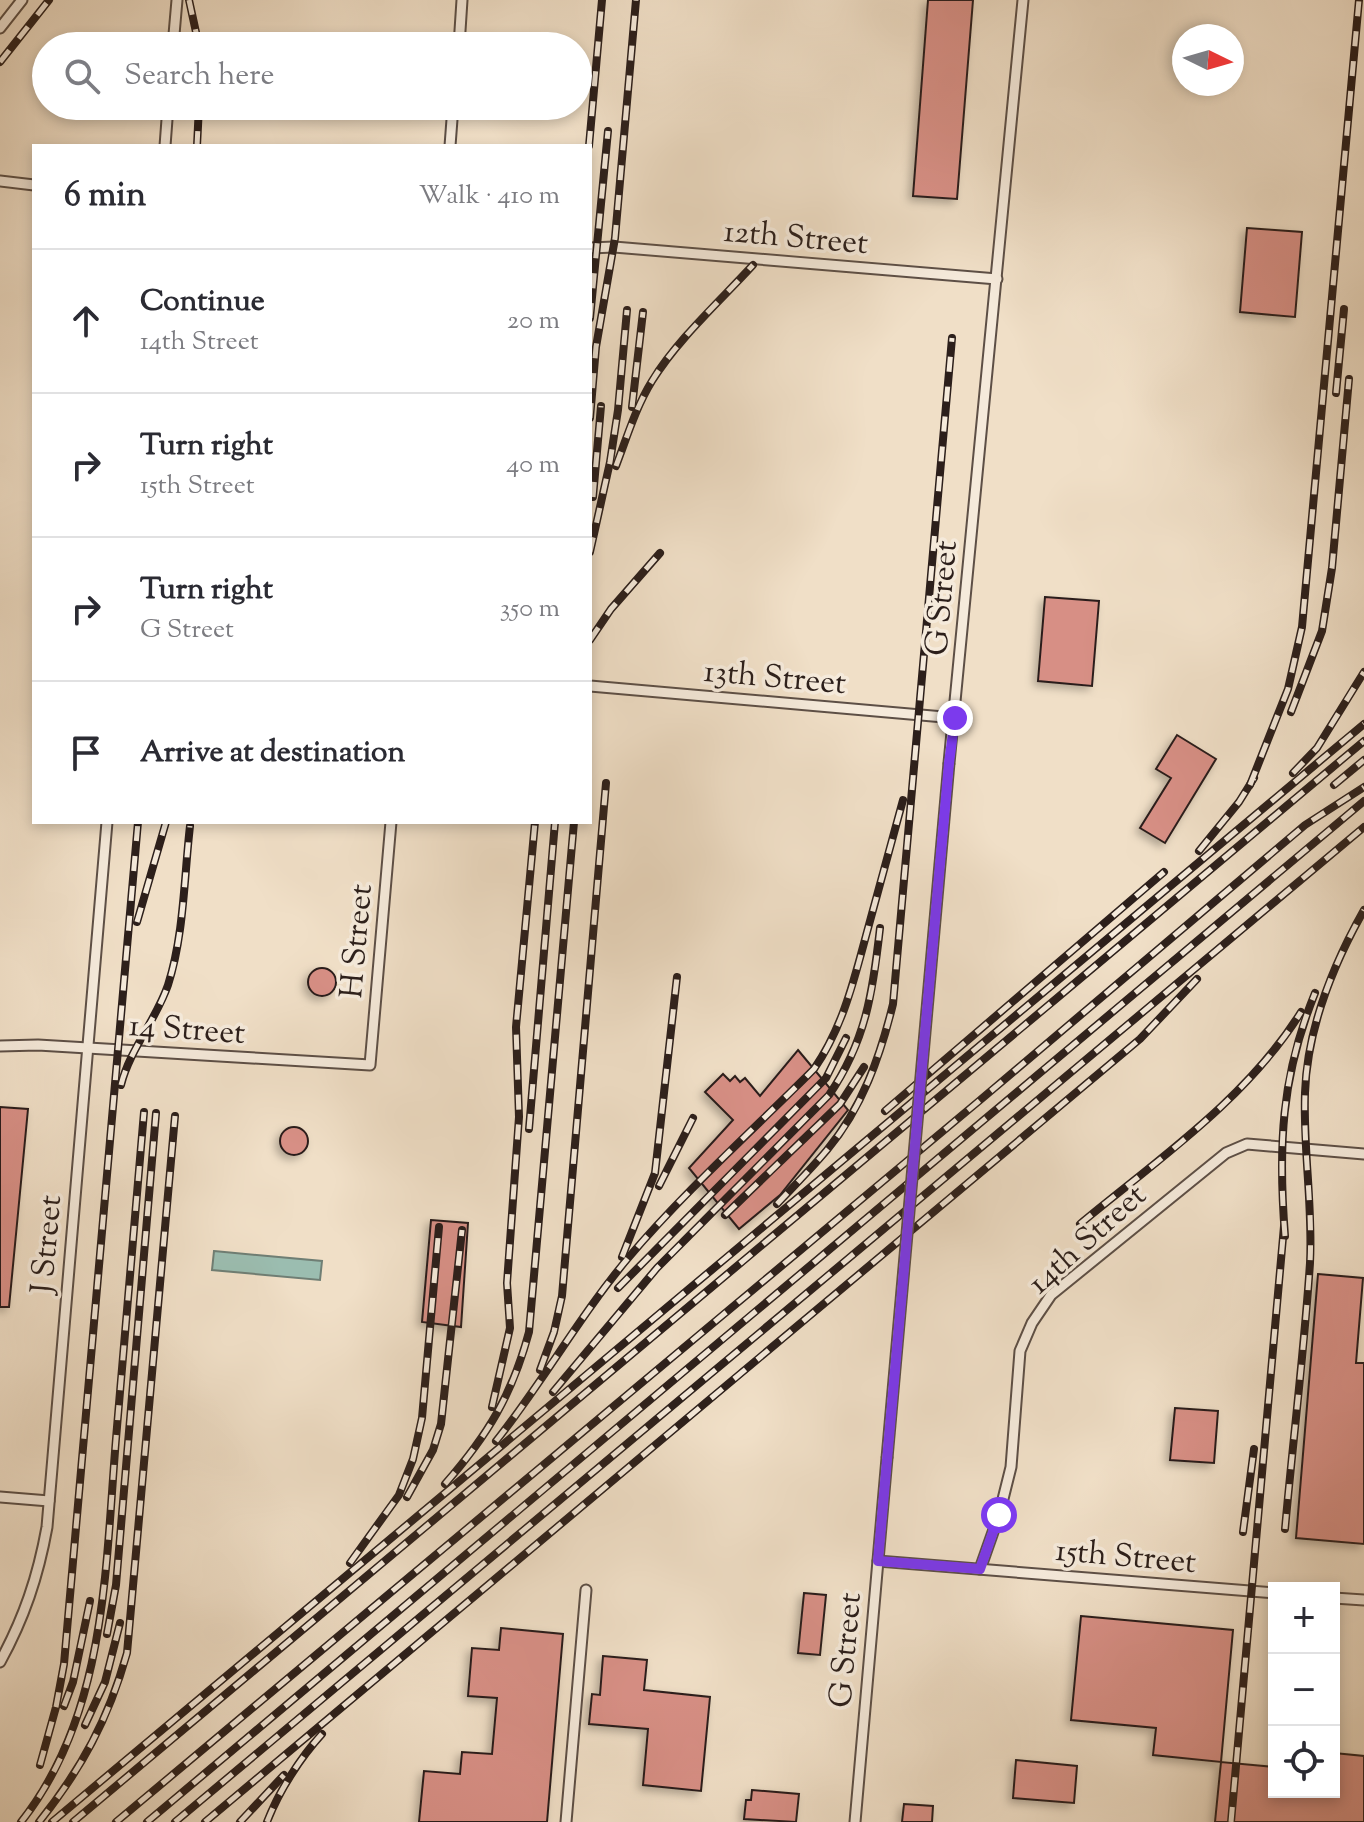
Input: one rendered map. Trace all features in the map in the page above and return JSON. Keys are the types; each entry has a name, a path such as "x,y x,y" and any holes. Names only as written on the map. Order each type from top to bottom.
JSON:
{"lane":[{"path":"0,28 22,0"},
{"path":"174,32 177,0"},
{"path":"460,32 462,0"},
{"name":"G Street","path":"855,1822 949,763 1023,0"},
{"path":"165,144 167,120"},
{"path":"450,144 452,120"},
{"path":"0,181 32,185"},
{"name":"12th Street","path":"592,248 614,247 997,279"},
{"name":"13th Street","path":"592,686 955,718"},
{"name":"J Street","path":"0,1662 18,1629 39,1572 49,1501 107,824"},
{"name":"H Street","path":"370,1065 391,824"},
{"name":"14 Street","path":"0,1046 38,1045 370,1065"},
{"name":"14th Street","path":"980,1569 999,1515 1011,1467 1020,1351 1032,1323 1051,1295 1226,1153 1247,1144 1364,1154"},
{"path":"0,1497 49,1501"},
{"name":"15th Street","path":"878,1561 1268,1593"},
{"path":"566,1822 586,1590"},
{"path":"1340,1598 1364,1600"}],"shaded area":[{"path":"214,1251 322,1261 320,1280 212,1270"}],"building":[{"path":"928,0 973,0 957,199 913,196"},
{"path":"1247,228 1302,232 1295,317 1240,312"},
{"path":"1045,597 1099,601 1092,686 1038,681"},
{"path":"1177,735 1216,759 1165,843 1140,828 1171,778 1156,769"},
{"path":"322,968 332,972 336,982 332,992 322,996 312,992 308,982 312,972"},
{"path":"798,1050 848,1110 780,1195 739,1229 689,1168 733,1120 705,1092 723,1074 730,1081 735,1076 740,1082 745,1078 760,1096"},
{"path":"0,1107 28,1109 9,1307 0,1307"},
{"path":"294,1127 304,1131 308,1141 304,1151 294,1155 284,1151 280,1141 284,1131"},
{"path":"431,1220 468,1223 461,1327 422,1322"},
{"path":"1318,1274 1363,1278 1356,1363 1364,1363 1364,1544 1296,1538"},
{"path":"1175,1408 1218,1411 1214,1463 1170,1460"},
{"path":"804,1593 826,1595 820,1655 798,1653"},
{"path":"1081,1616 1233,1630 1221,1762 1153,1755 1156,1728 1071,1720"},
{"path":"501,1628 563,1634 547,1822 419,1822 424,1771 460,1774 462,1752 492,1754 497,1698 468,1696 472,1648 499,1650"},
{"path":"603,1656 647,1660 644,1690 710,1697 701,1791 643,1785 648,1729 589,1724 592,1694 600,1695"},
{"path":"1340,1754 1364,1756 1364,1822 1215,1822 1221,1762 1268,1766 1268,1798 1340,1798"},
{"path":"1016,1760 1077,1766 1074,1803 1013,1798"},
{"path":"752,1790 799,1794 796,1822 744,1819 746,1800 751,1800"},
{"path":"904,1804 933,1806 932,1822 902,1822"}],"railway":[{"path":"0,62 49,0"},
{"path":"189,0 196,32"},
{"path":"592,112 602,0"},
{"path":"592,394 596,347 615,238 636,0"},
{"path":"1250,785 1288,689 1302,627 1359,0"},
{"path":"197,144 198,120"},
{"path":"589,144 591,120"},
{"path":"592,297 608,131"},
{"path":"616,466 641,401 662,366 753,265"},
{"path":"1336,393 1344,309"},
{"path":"592,543 618,410 627,310"},
{"path":"632,407 643,312"},
{"path":"777,1204 827,1150 850,1117 876,1062 893,1004 952,338"},
{"path":"1291,712 1322,631 1332,568 1349,379"},
{"path":"593,497 601,406"},
{"path":"592,637 611,609 660,553"},
{"path":"1293,773 1317,748 1364,672"},
{"path":"52,1822 1364,724"},
{"path":"73,1822 1364,741"},
{"path":"1334,785 1364,760"},
{"path":"1199,851 1239,802 1254,778"},
{"path":"540,1370 554,1332 562,1296 606,783"},
{"path":"116,1822 1305,825 1364,787"},
{"path":"496,1441 629,1257 696,1185 814,1069 833,1037 846,1003 903,800"},
{"path":"147,1822 1364,801"},
{"path":"40,1765 64,1664 138,824"},
{"path":"137,922 165,824"},
{"path":"492,1407 510,1328 507,1283 519,1117 516,1027 535,824"},
{"path":"529,1129 555,824"},
{"path":"445,1484 497,1413 515,1375 529,1332 574,824"},
{"path":"121,1085 130,1059 168,985 180,926 190,826"},
{"path":"175,1822 1364,827"},
{"path":"885,1111 1164,872"},
{"path":"1285,1529 1310,1263 1305,1114 1307,1069 1316,1021 1332,975 1364,910"},
{"path":"553,1392 657,1268 829,1095 860,1035 880,928"},
{"path":"622,1257 655,1173 677,977"},
{"path":"205,1822 1140,1039 1197,979"},
{"path":"1285,1236 1282,1172 1285,1113 1295,1054 1315,993"},
{"path":"1080,1224 1170,1152 1228,1100 1255,1073 1301,1012"},
{"path":"618,1288 826,1078 846,1038"},
{"path":"725,1215 840,1104 864,1067"},
{"path":"21,1822 50,1779 71,1732 87,1684 98,1633 105,1582 144,1112"},
{"path":"107,1634 116,1585 156,1113"},
{"path":"39,1822 92,1742 127,1653 175,1116"},
{"path":"659,1186 693,1118"},
{"path":"1231,1822 1284,1226"},
{"path":"350,1563 399,1495 413,1459 422,1418 439,1227"},
{"path":"407,1497 433,1450 441,1424 462,1230"},
{"path":"1243,1532 1254,1449"},
{"path":"64,1706 73,1682 90,1601"},
{"path":"85,1725 105,1682 120,1623"},
{"path":"267,1822 291,1775 322,1734"},
{"path":"240,1822 284,1775"}],"route":[{"path":"955,718 878,1561 980,1569 999,1515"}]}
